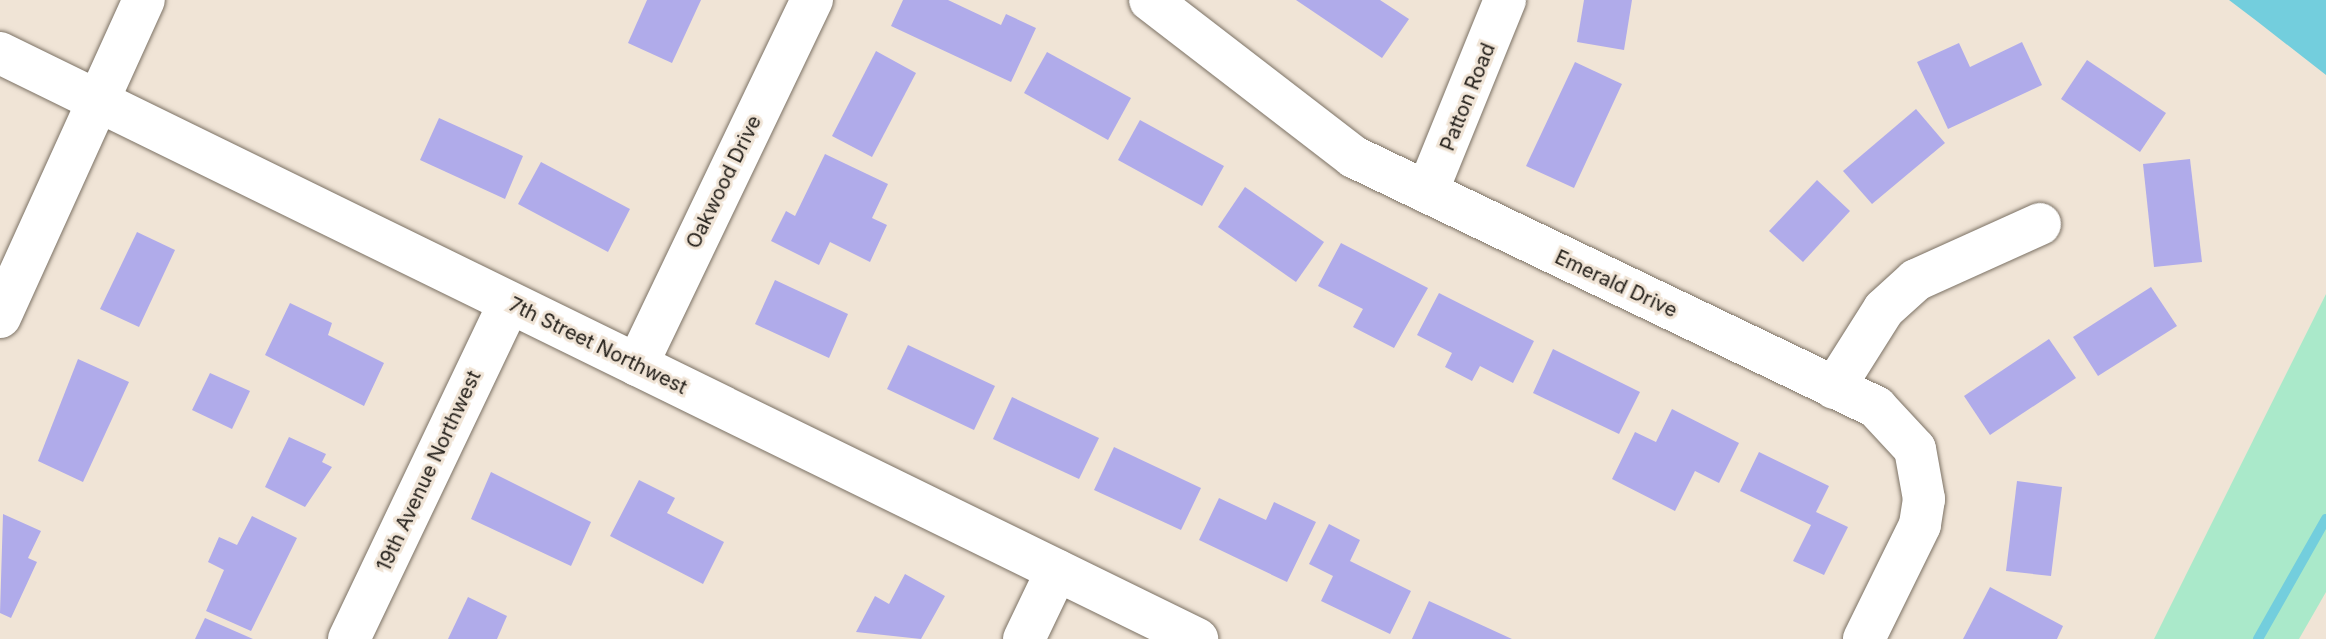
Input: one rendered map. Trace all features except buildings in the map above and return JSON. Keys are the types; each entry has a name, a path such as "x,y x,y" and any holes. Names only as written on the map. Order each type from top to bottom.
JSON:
{"street":[{"path":"0,317 101,102 144,0"},
{"name":"Oakwood Drive","path":"637,365 812,0"},
{"name":"Emerald Drive","path":"1150,0 1293,117 1427,192 1834,388 1896,427 1923,475 1920,525 1864,639"},
{"name":"Patton Road","path":"1427,192 1505,0"},
{"name":"7th Street Northwest","path":"0,53 1197,639"},
{"path":"1834,388 1884,309 1916,280 2040,224"},
{"name":"19th Avenue Northwest","path":"349,639 509,303"},
{"path":"1024,639 1057,570"}],"green space":[{"path":"2326,294 2326,592 2299,639 2154,639"}],"water":[{"path":"2229,0 2326,0 2326,75 2258,22"}],"waterway":[{"path":"2258,639 2326,519"}]}
